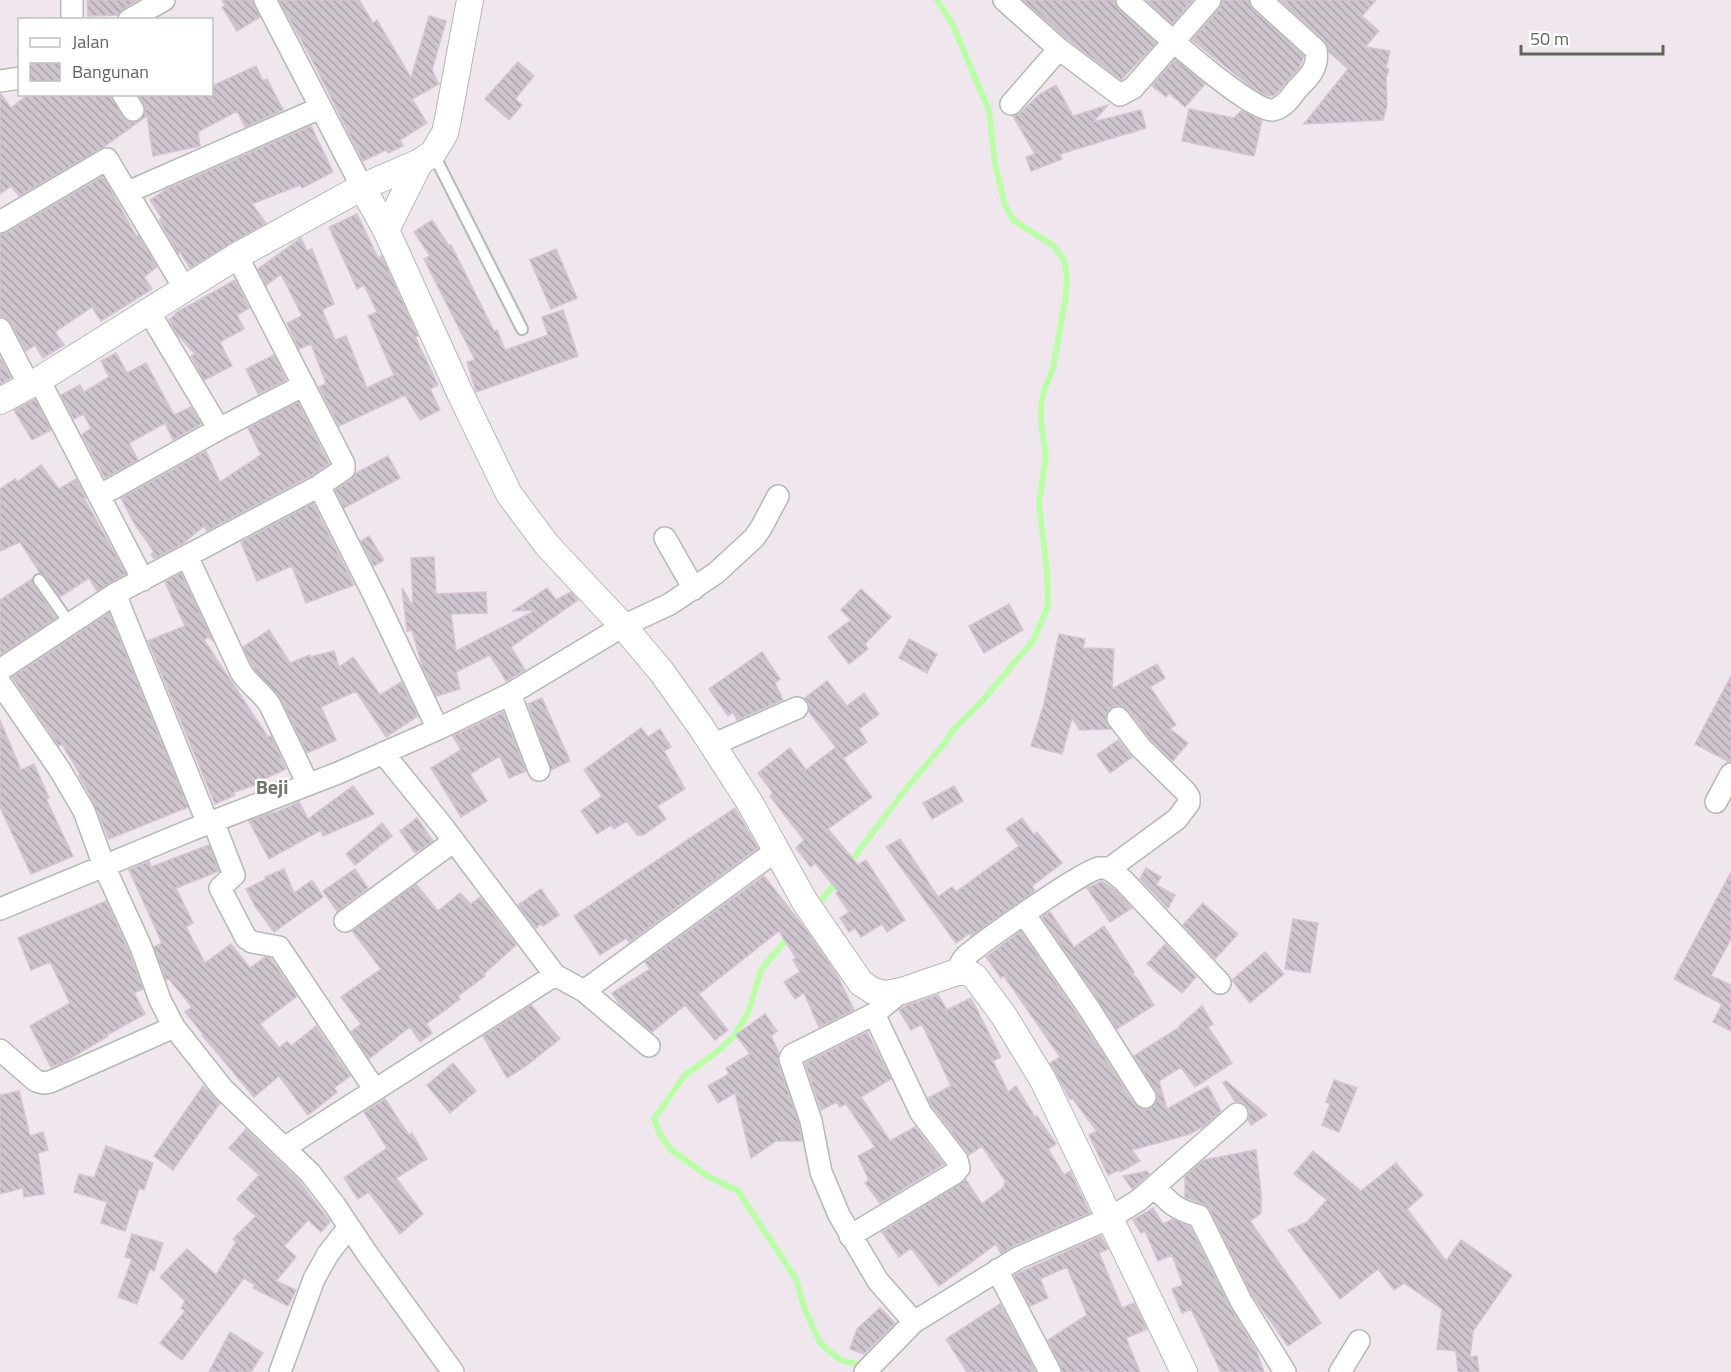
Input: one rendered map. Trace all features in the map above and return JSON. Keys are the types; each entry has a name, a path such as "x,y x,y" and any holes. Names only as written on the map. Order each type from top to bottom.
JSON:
{"street":[{"path":"72,0 72,18"},
{"path":"132,18 164,0"},
{"path":"265,0 386,230 509,494 547,545 662,671 750,803 812,912 861,983 873,991 885,994 902,991 957,972 967,972 975,977 1004,1016 1043,1080 1184,1372"},
{"path":"386,230 426,158 445,133 470,0"},
{"path":"1004,0 1059,49 1120,95 1133,88 1210,0"},
{"path":"1127,0 1236,91 1265,109 1274,110 1281,107 1311,74 1318,61 1316,50 1261,0"},
{"path":"1011,104 1059,49"},
{"path":"0,81 18,78"},
{"path":"128,192 320,108"},
{"path":"0,222 105,158 110,160 185,289"},
{"path":"0,401 237,256 362,187 426,158"},
{"path":"0,670 115,594 319,486 344,469 344,464 304,384 237,256"},
{"path":"148,312 219,429"},
{"path":"0,329 34,382 99,496 143,580"},
{"path":"99,496 304,384"},
{"path":"319,486 438,729"},
{"path":"0,909 383,753 510,694 623,627 670,604 716,573 754,538 778,496"},
{"path":"665,538 694,589"},
{"path":"187,556 241,672 248,683 263,695 270,705 309,784"},
{"path":"115,594 234,875 220,888 246,938 252,942 279,947 375,1090"},
{"path":"0,683 60,770 84,811 104,866 141,947 160,1000 174,1028 223,1089 310,1173 453,1372"},
{"path":"510,694 539,770"},
{"path":"712,745 797,708"},
{"path":"1109,869 1178,819 1190,803 1185,791 1141,747 1118,718"},
{"path":"383,753 454,841 555,975 584,991 649,1046"},
{"path":"1716,802 1731,774"},
{"path":"345,921 454,841"},
{"path":"584,991 777,850"},
{"path":"957,972 959,965 967,956 1088,872 1100,867 1109,869 1123,880 1220,982"},
{"path":"1024,915 1090,1010 1145,1097"},
{"path":"284,1148 555,975"},
{"path":"902,991 874,1014 792,1055 790,1059 811,1121 821,1172 839,1215 878,1281 914,1322"},
{"path":"850,1236 959,1168 957,1160 921,1113 874,1014"},
{"path":"0,1050 36,1081 43,1083 174,1028"},
{"path":"870,1366 914,1322 997,1270 1018,1258 1110,1218 1155,1187 1237,1114"},
{"path":"1155,1187 1169,1204 1199,1216 1241,1301 1286,1372"},
{"path":"280,1372 314,1279 328,1254 349,1227"},
{"path":"997,1270 1050,1372"},
{"path":"1340,1372 1359,1341"}],"lane":[{"path":"426,158 522,329"},
{"path":"39,580 70,624"}],"building":[{"path":"87,0 138,0 118,15 88,16"},
{"path":"222,0 252,0 260,17 237,31 222,7 225,6"},
{"path":"279,0 359,0 373,23 377,20 411,78 429,16 446,21 432,70 439,84 412,99 427,123 400,140 403,146 388,153 386,150 363,161"},
{"path":"1023,0 1115,0 1118,9 1156,43 1121,80 1067,39"},
{"path":"1146,0 1193,0 1172,24"},
{"path":"1222,0 1249,0 1252,9 1304,56 1299,68 1274,96 1266,95 1250,86 1192,40 1220,8"},
{"path":"1280,0 1376,0 1362,16 1379,31 1365,47 1390,51 1386,68 1389,69 1386,78 1387,106 1383,120 1304,124 1348,69 1329,52 1325,41"},
{"path":"1175,59 1205,84 1185,107 1169,93 1166,97 1152,86"},
{"path":"518,62 534,76 515,99 522,105 509,120 485,99"},
{"path":"256,66 263,81 267,79 283,110 245,127 237,111 198,132 200,146 153,156 147,116 102,148 19,196 11,186 0,194 0,93 11,108 26,96 111,96 123,117 134,123 140,120 146,110 139,96 213,96 213,86"},
{"path":"1056,85 1073,116 1108,105 1093,122 1141,110 1146,128 1060,154 1062,159 1031,171 1026,157 1035,154 1013,116 1020,113 1040,94"},
{"path":"1189,109 1234,118 1242,110 1262,120 1254,156 1182,141"},
{"path":"311,126 333,172 302,188 300,185 252,204 266,223 190,268 180,252 178,253 159,220 162,218 150,200 167,189"},
{"path":"103,176 136,236 138,235 157,267 144,277 152,289 101,321 92,307 55,332 64,345 43,358 35,345 26,351 11,323 0,316 0,235"},
{"path":"357,214 378,258 382,256 418,336 415,337 438,385 430,389 440,410 420,420 405,395 339,426 319,387 326,383 311,344 299,349 287,323 302,316 281,274 266,285 258,269 301,238 307,251 312,249 334,304 322,310 335,340 346,336 367,388 394,375 368,316 377,312 364,285 357,289 329,227"},
{"path":"432,220 449,246 451,245 494,331 497,330 505,350 548,335 542,317 563,310 578,356 476,392 467,362 475,360 424,259 430,256 414,232"},
{"path":"556,249 577,298 551,309 530,260"},
{"path":"235,280 249,308 237,315 244,329 220,342 232,366 204,380 191,356 195,354 176,333 169,320 177,312"},
{"path":"116,353 127,373 146,363 174,415 191,407 201,424 173,440 165,423 129,443 138,460 105,478 82,435 91,428 83,414 74,419 61,395 80,385 84,392 109,377 101,361"},
{"path":"274,355 286,380 258,394 246,369"},
{"path":"0,357 11,378 0,384"},
{"path":"35,399 51,430 32,440 14,410"},
{"path":"298,402 329,464 207,531 204,526 182,544 154,559 151,554 154,552 121,498 206,451 220,482 261,455 248,428"},
{"path":"388,456 400,478 344,508 335,490 351,480 356,473"},
{"path":"41,465 59,489 76,479 126,574 97,591 89,578 60,597 45,576 40,573 20,542 0,551 0,489 15,479 17,482"},
{"path":"313,503 354,585 306,603 292,566 257,581 241,542"},
{"path":"369,536 384,560 374,566 361,541"},
{"path":"434,557 436,594 486,592 487,613 451,614 456,651 536,610 513,611 547,588 556,600 571,592 578,600 511,647 525,670 506,681 490,655 456,672 460,689 436,696 422,666 412,630 407,631 402,588 413,606 411,558"},
{"path":"181,573 213,641 208,637 204,640 268,737 271,736 286,769 264,779 264,782 234,792 235,795 215,804 148,641 185,626 165,582"},
{"path":"32,579 56,618 0,655 0,600"},
{"path":"861,589 891,617 865,644 868,649 849,664 828,637 851,620 841,610"},
{"path":"1009,604 1023,630 984,653 969,626"},
{"path":"109,613 188,807 109,839 79,776 81,776 62,744 59,746 12,677"},
{"path":"269,630 290,663 310,655 310,657 334,651 339,667 353,657 380,695 401,682 418,716 386,737 356,691 321,707 336,740 307,753 280,698 254,669 243,647"},
{"path":"1059,634 1085,639 1083,648 1114,649 1112,689 1157,664 1165,678 1150,687 1176,725 1170,729 1188,743 1173,761 1151,740 1128,710 1117,705 1110,708 1106,714 1106,720 1111,729 1080,730 1072,718 1062,754 1031,746 1044,704"},
{"path":"909,639 937,654 927,673 899,658"},
{"path":"762,652 780,679 775,683 783,700 737,720 733,712 728,716 709,689"},
{"path":"1731,676 1731,761 1729,762 1695,744"},
{"path":"827,681 847,706 864,693 879,714 859,729 867,742 844,758 809,712 809,703 805,698"},
{"path":"542,698 570,761 551,770 528,704"},
{"path":"503,712 526,771 509,778 500,756 470,774 487,801 461,817 431,768 461,750 453,736"},
{"path":"0,720 21,770 34,764 49,798 46,799 73,856 31,874 0,807"},
{"path":"641,728 648,737 660,729 671,747 664,751 685,789 657,806 666,819 643,835 637,835 627,821 614,829 611,825 597,834 581,811 602,796 584,770"},
{"path":"1118,740 1132,757 1110,773 1097,755"},
{"path":"790,748 806,770 835,748 872,797 828,829 858,865 866,860 905,920 887,932 882,924 861,937 855,928 849,932 840,918 849,912 836,893 838,891 815,863 811,867 796,848 804,840 770,796 773,793 758,773"},
{"path":"353,786 374,814 323,836 321,830 269,859 249,821 299,802 308,819"},
{"path":"954,786 963,801 932,819 923,803"},
{"path":"735,808 758,848 629,942 626,938 600,955 574,916"},
{"path":"417,818 433,841 415,853 400,831"},
{"path":"1022,818 1034,835 1037,832 1062,863 1032,886 1035,891 971,936 970,933 956,943 886,847 900,839 938,897 952,887 956,892 1019,846 1006,829"},
{"path":"382,823 392,836 355,865 346,854"},
{"path":"209,845 219,871 176,888 193,923 186,927 205,963 231,944 250,968 265,957 270,958 297,996 260,1024 279,1048 287,1041 291,1046 316,1026 350,1076 334,1088 337,1092 308,1115 279,1076 254,1097 185,1012 192,1007 169,979 166,980 154,947 162,943 129,870 149,861 151,867"},
{"path":"1146,868 1161,877 1156,885 1175,895 1168,908 1140,879"},
{"path":"284,869 294,893 312,880 323,897 274,932 246,889"},
{"path":"355,869 368,888 337,911 323,891"},
{"path":"1731,872 1731,939 1711,976 1731,985 1731,1031 1713,1022 1722,1004 1674,979"},
{"path":"764,876 836,973 854,1010 819,1027 804,993 795,999 784,982 800,972 793,960 796,958 779,931 699,994 728,1030 715,1040 685,1005 652,1032 620,1005 612,993 650,969 645,962"},
{"path":"1102,881 1114,889 1132,908 1110,922 1087,888"},
{"path":"416,884 438,911 460,893 471,904 480,897 516,945 484,974 485,976 458,996 460,999 426,1024 432,1033 420,1042 410,1027 369,1059 351,1032 361,1024 341,997 381,969 352,931"},
{"path":"541,889 559,915 543,926 541,923 536,928 518,905"},
{"path":"106,901 143,989 134,993 145,1014 66,1061 51,1067 30,1026 70,1003 50,962 31,970 18,938"},
{"path":"1203,903 1238,934 1215,959 1183,925"},
{"path":"1050,912 1074,947 1104,926 1154,1005 1117,1029 1042,917"},
{"path":"1293,919 1318,923 1310,973 1285,969"},
{"path":"1021,931 1134,1104 1140,1108 1146,1110 1152,1107 1158,1096 1134,1056 1180,1027 1202,1006 1213,1024 1208,1027 1232,1063 1195,1087 1181,1067 1159,1081 1167,1109 1208,1086 1221,1111 1204,1126 1190,1134 1132,1150 1140,1161 1120,1172 1119,1170 1108,1175 1089,1135 1097,1131 1072,1098 1070,1099 1050,1063 1060,1057 1004,976 1001,978 986,957"},
{"path":"1165,944 1196,977 1182,993 1147,964"},
{"path":"1265,952 1284,974 1250,1003 1232,980"},
{"path":"938,995 947,1010 971,998 1001,1057 993,1061 1008,1092 1016,1086 1035,1117 1037,1116 1056,1144 1048,1149 1064,1175 1070,1171 1090,1213 1013,1246 1001,1254 996,1244 939,1286 911,1248 899,1257 882,1232 966,1180 982,1204 1005,1186 1006,1182 982,1146 969,1155 928,1098 951,1086 922,1024 911,1030 899,1010"},
{"path":"531,1005 560,1039 507,1078 483,1036"},
{"path":"765,1014 777,1031 771,1036 779,1053 778,1063 799,1124 802,1141 776,1141 751,1158 735,1093 718,1103 708,1086 729,1074 726,1068 750,1054 736,1035"},
{"path":"867,1032 891,1079 861,1097 890,1141 915,1127 944,1164 880,1203 865,1183 869,1180 858,1156 875,1147 846,1104 840,1107 837,1102 821,1110 805,1063"},
{"path":"453,1063 476,1091 450,1113 427,1085"},
{"path":"1334,1080 1357,1088 1339,1132 1322,1125 1330,1104 1326,1102"},
{"path":"1226,1081 1267,1115 1251,1125 1248,1120 1250,1112 1247,1106 1235,1101 1223,1083"},
{"path":"203,1086 220,1103 173,1170 154,1156"},
{"path":"19,1091 30,1136 43,1132 48,1150 38,1153 44,1194 24,1197 23,1188 0,1194 0,1095"},
{"path":"385,1099 409,1135 412,1133 427,1159 396,1178 423,1214 400,1234 369,1192 358,1199 344,1178 387,1148 364,1112"},
{"path":"246,1129 300,1182 330,1222 321,1232 308,1220 284,1246 296,1257 276,1281 296,1290 288,1306 253,1288 255,1285 244,1278 182,1360 160,1343 185,1311 181,1308 185,1301 160,1277 187,1249 216,1275 236,1242 233,1239 256,1216 237,1199 259,1175 229,1148"},
{"path":"106,1146 153,1163 144,1190 139,1188 125,1231 101,1223 107,1202 74,1192 79,1174 94,1178"},
{"path":"1256,1150 1261,1213 1250,1221 1321,1323 1288,1346 1252,1295 1210,1210 1203,1204 1185,1197 1185,1176 1204,1160"},
{"path":"1313,1151 1361,1191 1396,1163 1423,1195 1407,1209 1446,1261 1461,1240 1512,1275 1473,1331 1470,1357 1477,1356 1479,1372 1458,1372 1456,1351 1437,1349 1442,1309 1404,1283 1394,1290 1378,1269 1340,1299 1288,1230 1307,1222 1327,1200 1294,1174"},
{"path":"1147,1171 1149,1174 1132,1189 1123,1176"},
{"path":"1153,1208 1163,1224 1173,1219 1190,1227 1230,1307 1256,1350 1264,1372 1221,1372 1191,1309 1182,1313 1172,1289 1183,1285 1172,1255 1158,1261 1145,1231 1141,1233 1133,1220"},
{"path":"132,1234 163,1243 154,1271 150,1268 137,1304 118,1297 132,1259 125,1257"},
{"path":"1101,1236 1108,1249 1099,1253 1122,1308 1134,1303 1147,1329 1126,1338 1140,1372 1063,1372 1048,1340 1087,1315 1067,1267 1040,1279 1048,1298 1030,1306 1014,1275"},
{"path":"1000,1304 1036,1372 967,1372 946,1339"},
{"path":"880,1308 895,1323 864,1354 850,1349 857,1329"},
{"path":"230,1332 263,1353 251,1372 209,1372"}],"waterway":[{"path":"849,864 954,729 983,700 1033,641 1048,606 1047,571 1039,503 1046,456 1041,424 1041,404 1053,368 1066,296 1067,277 1064,260 1054,246 1013,220 1005,205 995,164 989,111 952,23 937,0"},
{"path":"816,907 838,880"},
{"path":"789,936 761,970 748,1013 734,1036 717,1052 685,1075 654,1119 670,1149 709,1177 738,1191 796,1279 805,1310 821,1344 840,1360 865,1366"}],"district":[{"name":"Beji","path":"272,786"}]}
